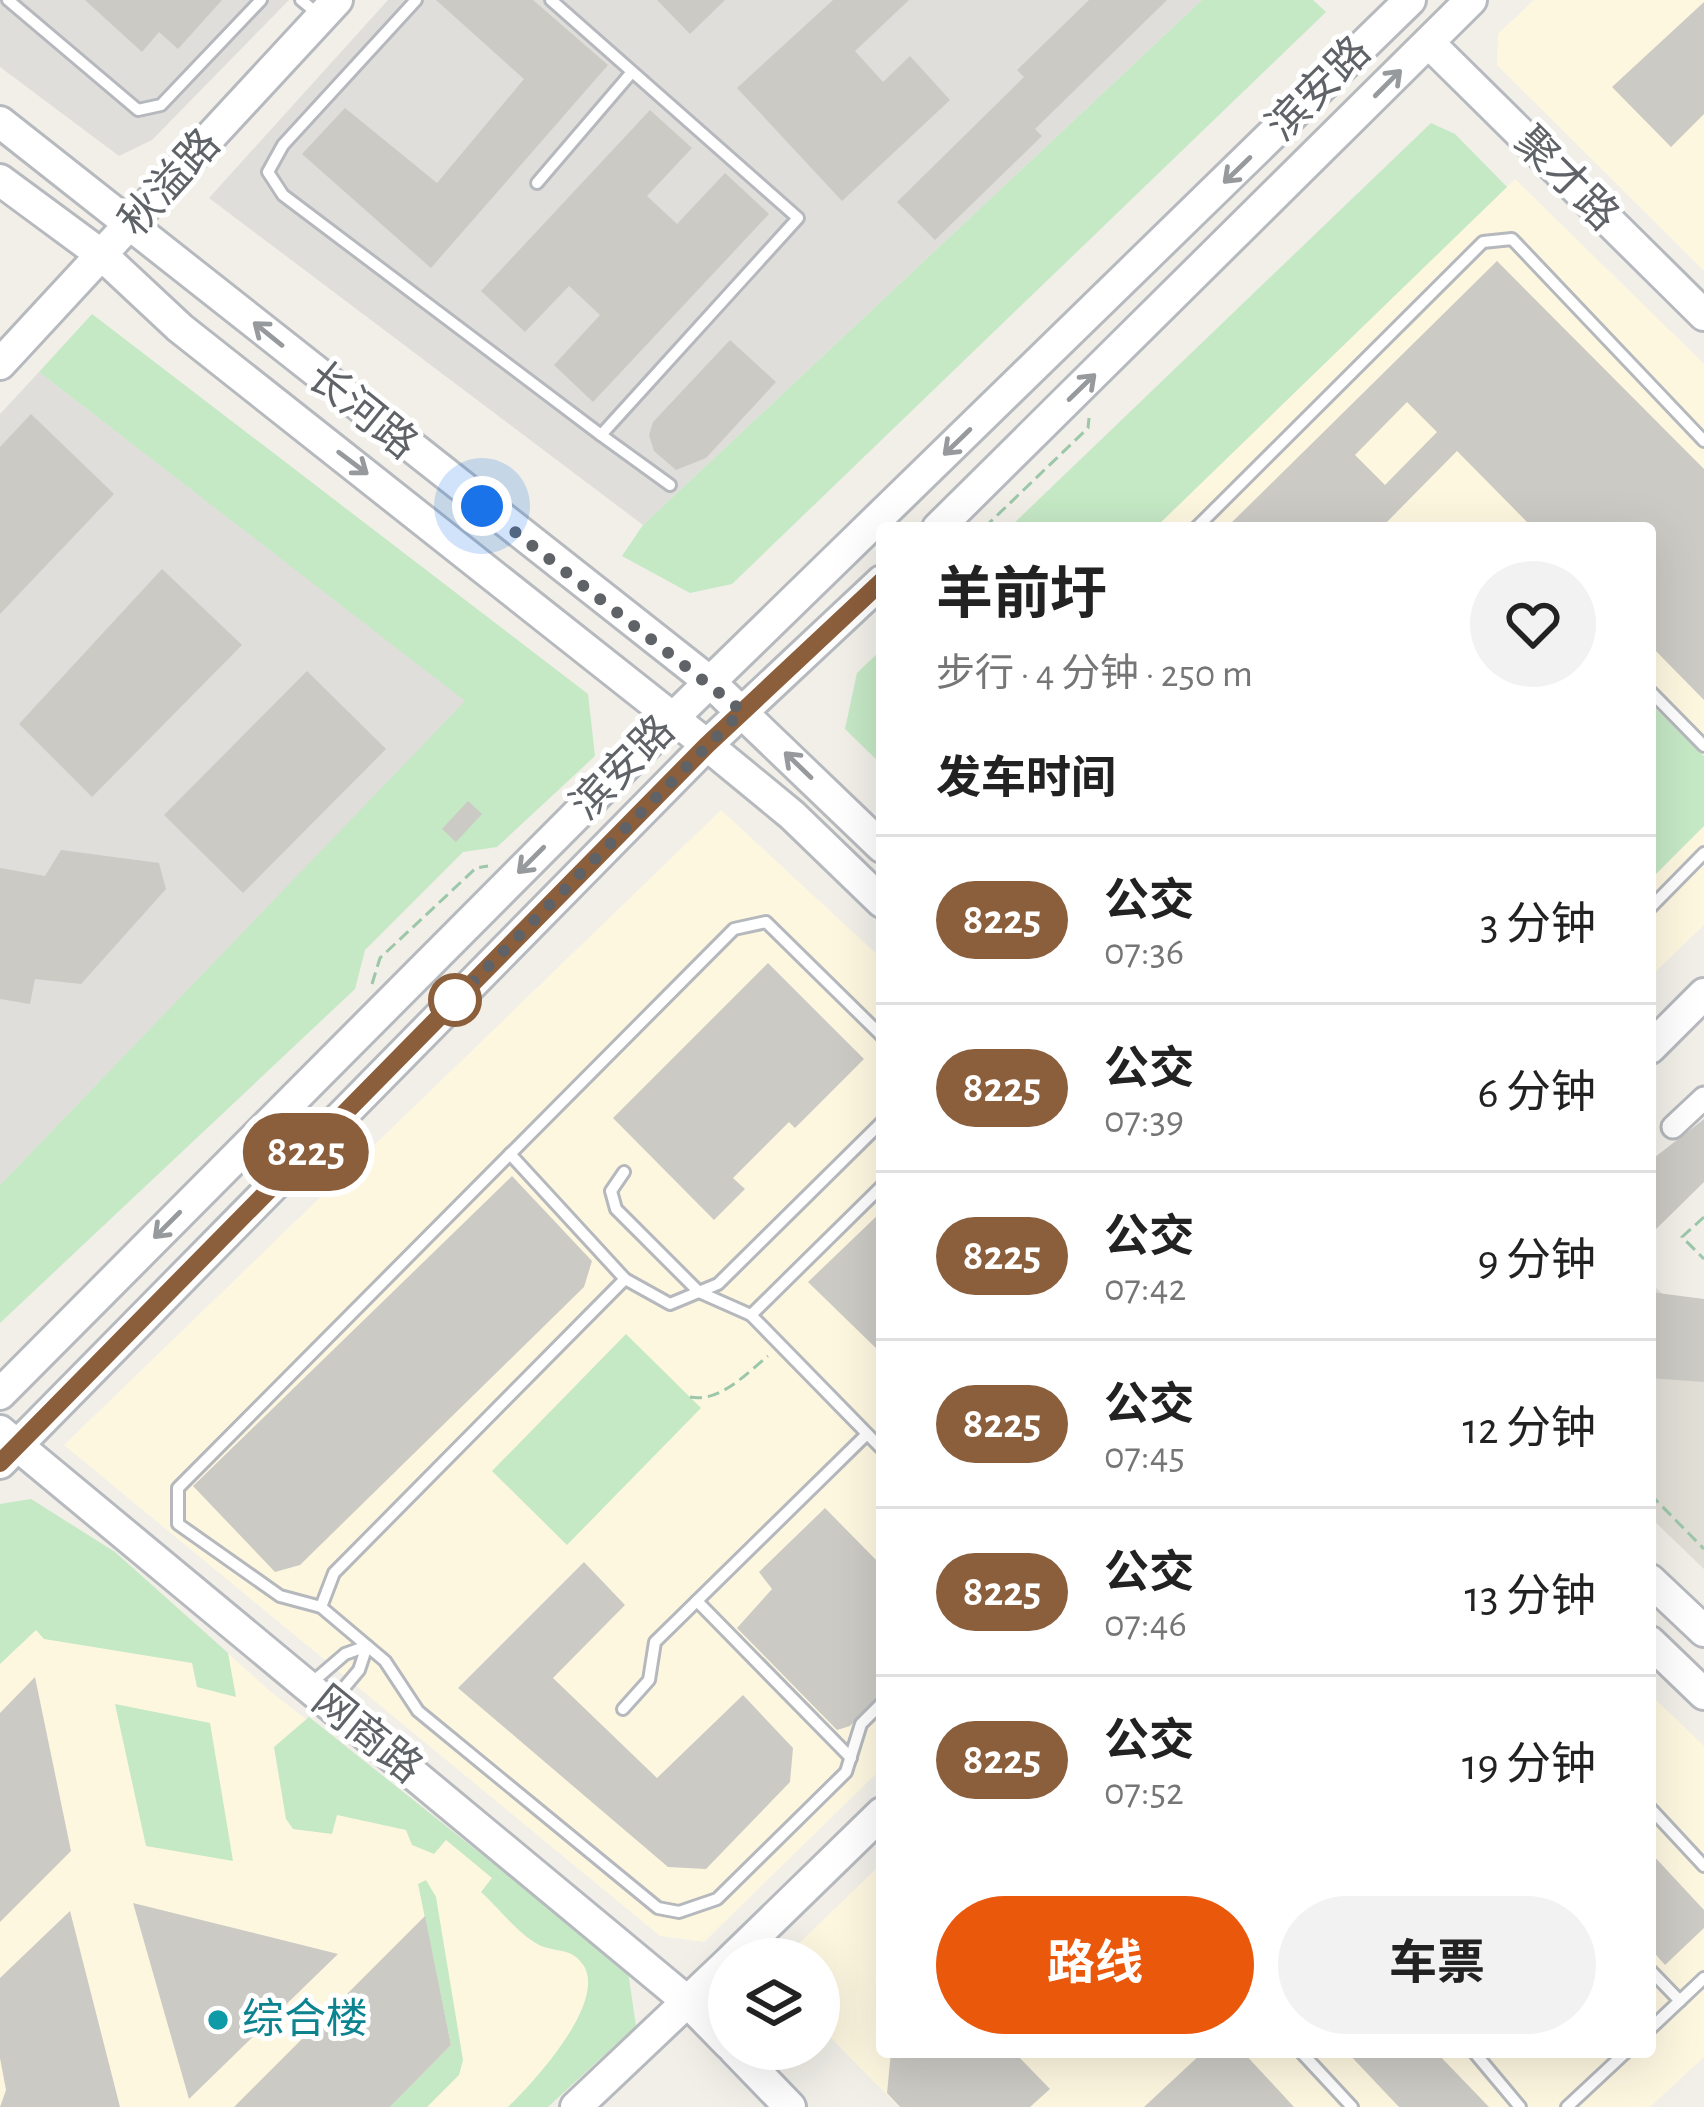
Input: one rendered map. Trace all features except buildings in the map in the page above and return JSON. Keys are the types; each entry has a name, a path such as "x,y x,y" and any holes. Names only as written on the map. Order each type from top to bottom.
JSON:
{"main road":[{"name":"滨安路","path":"944,522 1471,0"},
{"name":"秋溢路","path":"0,364 133,224 320,5"},
{"name":"滨安路","path":"0,1394 358,1031 1391,6"},
{"name":"聚才路","path":"1429,43 1704,315"},
{"name":"长河路","path":"0,122 133,224 404,446 710,682 876,841"},
{"name":"长河路","path":"0,180 103,256 180,328 707,745 792,815 876,896"},
{"name":"滨安路","path":"6,1446 707,745 876,587"},
{"path":"1656,1042 1704,994"},
{"name":"网商路","path":"6,1446 318,1695 708,2023"},
{"path":"1656,1586 1704,1631"},
{"path":"1656,1648 1704,1694"},
{"path":"753,1938 876,1820"},
{"path":"577,2107 708,1982"},
{"name":"网商路","path":"754,2070 790,2107"}],"street":[{"path":"1673,1127 1704,1098"}],"lane":[{"path":"8,0 138,110 161,105 261,0"},
{"path":"416,0 283,145 268,172 284,195 670,485"},
{"path":"551,0 798,218 602,435"},
{"path":"537,183 632,72"},
{"path":"1202,522 1483,242 1512,239 1704,441"},
{"path":"1656,697 1704,746"},
{"path":"1656,902 1704,853"},
{"path":"876,1030 766,922 734,929 178,1488 178,1524 280,1597 321,1607 385,1661 418,1711 658,1908 679,1912 717,1899 846,1772 861,1724 876,1709"},
{"path":"511,1154 625,1279 670,1304 718,1284 876,1128"},
{"path":"625,1172 611,1191 616,1209 699,1292 751,1316 783,1344 876,1443"},
{"path":"751,1316 876,1192"},
{"path":"321,1607 334,1573 625,1279"},
{"path":"623,1709 650,1680 656,1642 867,1434"},
{"path":"697,1601 850,1758"},
{"path":"318,1695 345,1654 367,1646"},
{"path":"318,1695 359,1670 367,1646"},
{"path":"1656,1814 1704,1866"},
{"path":"1656,1976 1680,2001"},
{"path":"1656,2023 1704,1978"},
{"path":"1307,2058 1352,2107"},
{"path":"1479,2058 1520,2107"},
{"path":"1568,2107 1620,2058"}],"path":[{"path":"990,522 1088,428 1093,377"},
{"path":"358,1031 380,958 476,868 531,859"},
{"path":"1702,1221 1682,1237 1704,1258"},
{"path":"690,1397 702,1400 734,1384 783,1344"},
{"path":"1656,1500 1704,1549"}],"shaded area":[{"path":"0,0 289,0 152,140 119,156 0,67"},
{"path":"388,0 1202,0 643,525 209,198"},
{"path":"1534,0 1704,0 1704,271 1497,65 1498,34"},
{"path":"1515,179 1704,364 1704,925 1656,971 1656,522 1161,522"},
{"path":"39,372 466,701 0,1185 0,414"},
{"path":"721,810 876,953 876,1774 704,1942 660,1936 64,1445"},
{"path":"1656,1288 1704,1329 1704,1569 1656,1523"},
{"path":"115,1552 271,1692 628,1971 636,2026 548,2107 0,2107 0,1664"},
{"path":"1656,1700 1704,1746 1704,2057 1650,2107 899,2107 840,2047 840,1938 805,1938 876,1869 876,2058 1656,2058"}],"green space":[{"path":"1202,0 1313,0 1326,12 732,584 690,593 622,556 643,525"},
{"path":"1431,123 1455,134 1507,187 1161,522 1015,522"},
{"path":"92,314 588,694 595,756 497,847 463,852 365,950 355,989 0,1323 0,1185 465,701 39,372"},
{"path":"876,655 876,759 845,729 857,673"},
{"path":"1656,709 1704,756 1704,826 1656,874"},
{"path":"626,1334 701,1408 567,1545 492,1471"},
{"path":"31,1499 115,1552 228,1653 236,1697 197,1687 192,1663 44,1639 36,1630 0,1664 0,1504"},
{"path":"115,1704 210,1723 233,1861 146,1846"},
{"path":"309,1717 628,1971 636,2026 548,2107 508,2107 549,2062 576,2021 588,1982 584,1966 571,1954 544,1947 519,1930 481,1892 492,1878 446,1840 434,1854 412,1845 406,1830 337,1815 332,1834 293,1829 286,1819 274,1747"},
{"path":"426,1880 436,1897 463,2060 459,2075 427,2107 390,2107 451,2045 418,1884"}],"bus line":[{"name":"8225","path":"0,1463 707,745 876,587"}],"place":[{"name":"综合楼","path":"218,2020"}],"route":[{"path":"455,1000 449,1006 742,711 482,506"}]}
